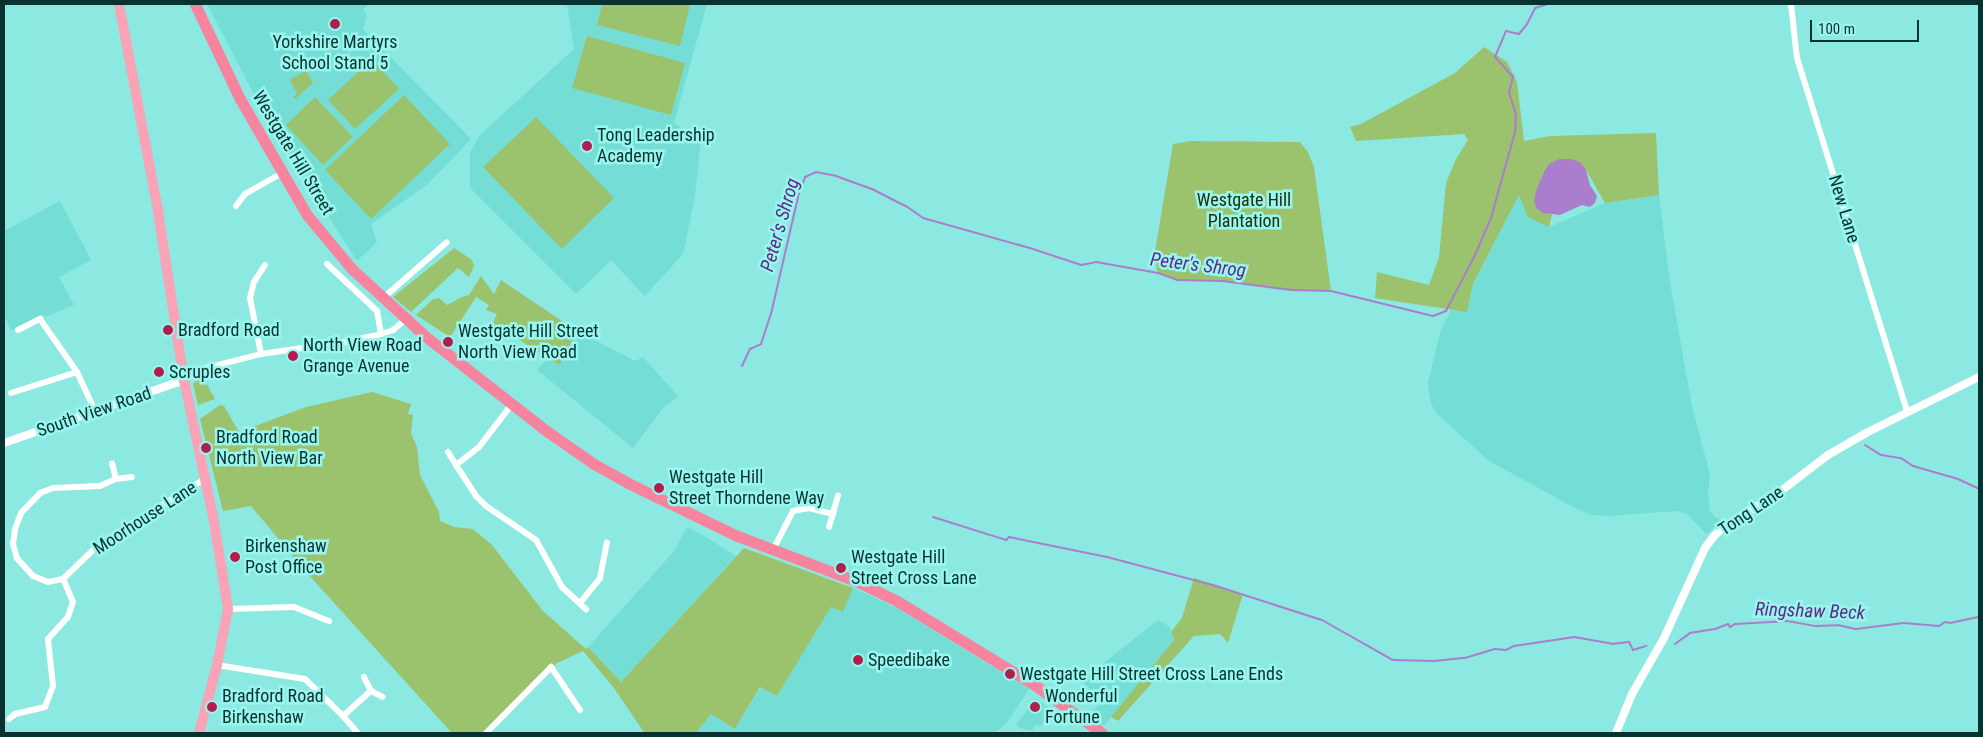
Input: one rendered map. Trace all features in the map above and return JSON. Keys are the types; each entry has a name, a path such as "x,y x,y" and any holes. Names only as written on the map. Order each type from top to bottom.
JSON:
{"highway":[{"name":"Westgate Hill Street","path":"195,4 240,99 307,215 352,269 382,299 406,319 568,447 628,483 703,520 773,550 856,581 898,601 1036,686 1102,733"}],"main road":[{"path":"119,4 158,211 184,377 205,479 228,608 217,665 199,733"}],"street":[{"name":"New Lane","path":"1791,4 1797,58 1908,412"},
{"path":"236,206 246,194 282,173"},
{"path":"382,299 447,242"},
{"path":"327,264 377,311 381,334"},
{"path":"261,354 250,298 254,282 265,265"},
{"path":"18,330 40,319 77,372 95,411"},
{"path":"184,377 261,354 344,342 381,334 393,330 406,319"},
{"path":"11,394 77,372"},
{"name":"South View Road","path":"4,443 184,377"},
{"name":"Tong Lane","path":"1616,733 1632,694 1664,638 1705,548 1714,536 1726,525 1777,494 1828,456 1908,412 1979,377"},
{"path":"456,465 479,448 512,404"},
{"path":"448,452 476,496 486,506 536,540 560,583 586,609"},
{"path":"112,463 116,479"},
{"path":"9,719 15,714 45,707 52,689 48,639 68,617 73,602 63,579 48,582 33,576 17,558 13,544 14,529 21,513 40,493 53,488 100,486 116,479 132,476"},
{"name":"Moorhouse Lane","path":"63,579 93,550 124,528 205,479"},
{"path":"829,527 838,495"},
{"path":"773,550 793,511 809,508 833,514"},
{"path":"580,603 600,578 607,542"},
{"path":"228,608 294,607 329,621"},
{"path":"217,665 305,679 344,716 358,733"},
{"path":"486,733 551,667 580,710"},
{"path":"364,677 370,691 383,697"},
{"path":"344,716 370,691"}],"shaded area":[{"path":"207,4 369,4 363,10 367,16 363,29 471,139 428,184 371,224 377,242 357,261 273,131"},
{"name":"Tong Leadership Academy","path":"567,4 707,4 674,123 701,139 695,196 683,254 645,296 611,260 576,294 470,188 470,152 481,134 574,49"},
{"path":"1559,159 1571,159 1580,162 1586,170 1590,185 1597,196 1595,203 1590,207 1582,205 1560,215 1543,213 1536,208 1534,201 1536,191 1544,172 1549,164"},
{"path":"1519,194 1528,216 1549,227 1605,203 1659,195 1670,282 1692,406 1710,475 1708,493 1710,510 1715,517 1723,521 1706,534 1688,515 1678,511 1607,516 1591,515 1573,507 1489,461 1436,413 1431,404 1428,383 1440,333 1451,310 1467,311 1473,285"},
{"path":"60,201 91,260 59,277 74,305 45,317 43,315 12,331 4,316 4,231"},
{"path":"577,331 635,361 643,357 678,396 664,407 633,448 537,370 548,358 559,365"},
{"path":"687,527 736,556 621,682 588,647 675,550"},
{"path":"853,588 895,607 1029,689 1007,723 995,733 696,733 711,714 735,729 761,687 777,696 831,607 843,611"},
{"path":"1158,620 1169,626 1174,640 1104,726 1091,715 1101,699 1081,681"},
{"path":"1035,699 1051,709 1041,727 1036,724 1032,731 1019,728 1016,725"}],"green space":[{"path":"602,4 690,4 680,46 597,25"},
{"path":"587,36 685,63 671,115 572,88"},
{"path":"1484,47 1507,62 1517,82 1524,141 1550,136 1656,133 1659,195 1605,203 1586,170 1544,172 1534,201 1536,208 1552,215 1549,227 1528,217 1519,195 1473,284 1467,312 1375,298 1377,272 1429,285 1439,257 1446,183 1456,159 1468,140 1464,134 1356,141 1350,127 1361,124 1455,73"},
{"path":"372,59 399,89 355,129 328,100"},
{"path":"306,71 313,83 295,99 293,97 297,94 290,79"},
{"path":"404,95 450,144 371,219 325,170"},
{"path":"315,97 353,137 323,165 286,125"},
{"path":"536,117 614,198 562,249 483,167"},
{"name":"Westgate Hill Plantation","path":"1191,141 1300,142 1308,152 1314,167 1331,291 1291,290 1222,281 1177,280 1158,273 1154,257 1173,144"},
{"path":"454,248 472,260 474,266 469,277 458,268 411,312 393,297"},
{"path":"481,276 494,294 501,280 577,331 559,365 493,323 497,314 486,310 489,305 476,297 450,337 416,315 433,299 439,298 447,305 469,295"},
{"path":"202,376 215,399 198,405 193,384"},
{"path":"372,392 411,404 408,414 413,415 411,433 417,447 420,475 439,512 440,521 454,527 473,529 492,545 543,611 586,649 588,647 621,682 744,548 853,588 843,612 831,607 777,696 760,687 735,729 711,714 696,733 642,733 643,731 614,688 583,651 557,663 490,733 452,733 306,572 251,506 223,511 200,419 220,405 224,406 239,432 306,407"},
{"path":"1194,578 1243,594 1228,643 1220,634 1194,636 1118,721 1111,717 1174,640 1171,632 1182,618"}],"waterway":[{"name":"Peter's Shrog","path":"742,366 750,349 761,344 771,314 799,193 805,177 816,172 836,176 872,189 906,206 923,218 1030,248 1081,265 1096,262 1158,273 1177,280 1222,281 1291,290 1331,291 1433,316 1446,311 1475,255 1491,218 1515,132 1516,114 1509,92 1513,77 1495,57 1506,31 1519,34 1527,24 1535,8 1548,4"},
{"path":"1865,445 1881,455 1901,458 1913,466 1958,479 1979,489"},
{"path":"933,517 1006,540 1009,537 1107,557 1216,586 1322,620 1393,660 1434,661 1465,658 1495,649 1506,650 1514,646 1574,637 1612,644 1629,642 1633,650 1646,646"},
{"name":"Ringshaw Beck","path":"1675,644 1690,633 1715,629 1728,624 1730,627 1735,624 1787,621 1815,626 1838,625 1856,629 1904,623 1939,626 1945,622 1950,623 1979,617"}],"place":[{"name":"Yorkshire Martyrs School Stand 5","path":"335,24"},
{"name":"Tong Leadership Academy","path":"587,146"},
{"name":"Bradford Road","path":"168,330"},
{"name":"Westgate Hill Street North View Road","path":"448,342"},
{"name":"North View Road Grange Avenue","path":"293,356"},
{"name":"Scruples","path":"159,372"},
{"name":"Bradford Road North View Bar","path":"206,448"},
{"name":"Westgate Hill Street Thorndene Way","path":"659,488"},
{"name":"Birkenshaw Post Office","path":"235,557"},
{"name":"Westgate Hill Street Cross Lane","path":"841,568"},
{"name":"Speedibake","path":"858,660"},
{"name":"Westgate Hill Street Cross Lane Ends","path":"1010,674"},
{"name":"Bradford Road Birkenshaw","path":"212,707"},
{"name":"Wonderful Fortune","path":"1035,707"}]}
